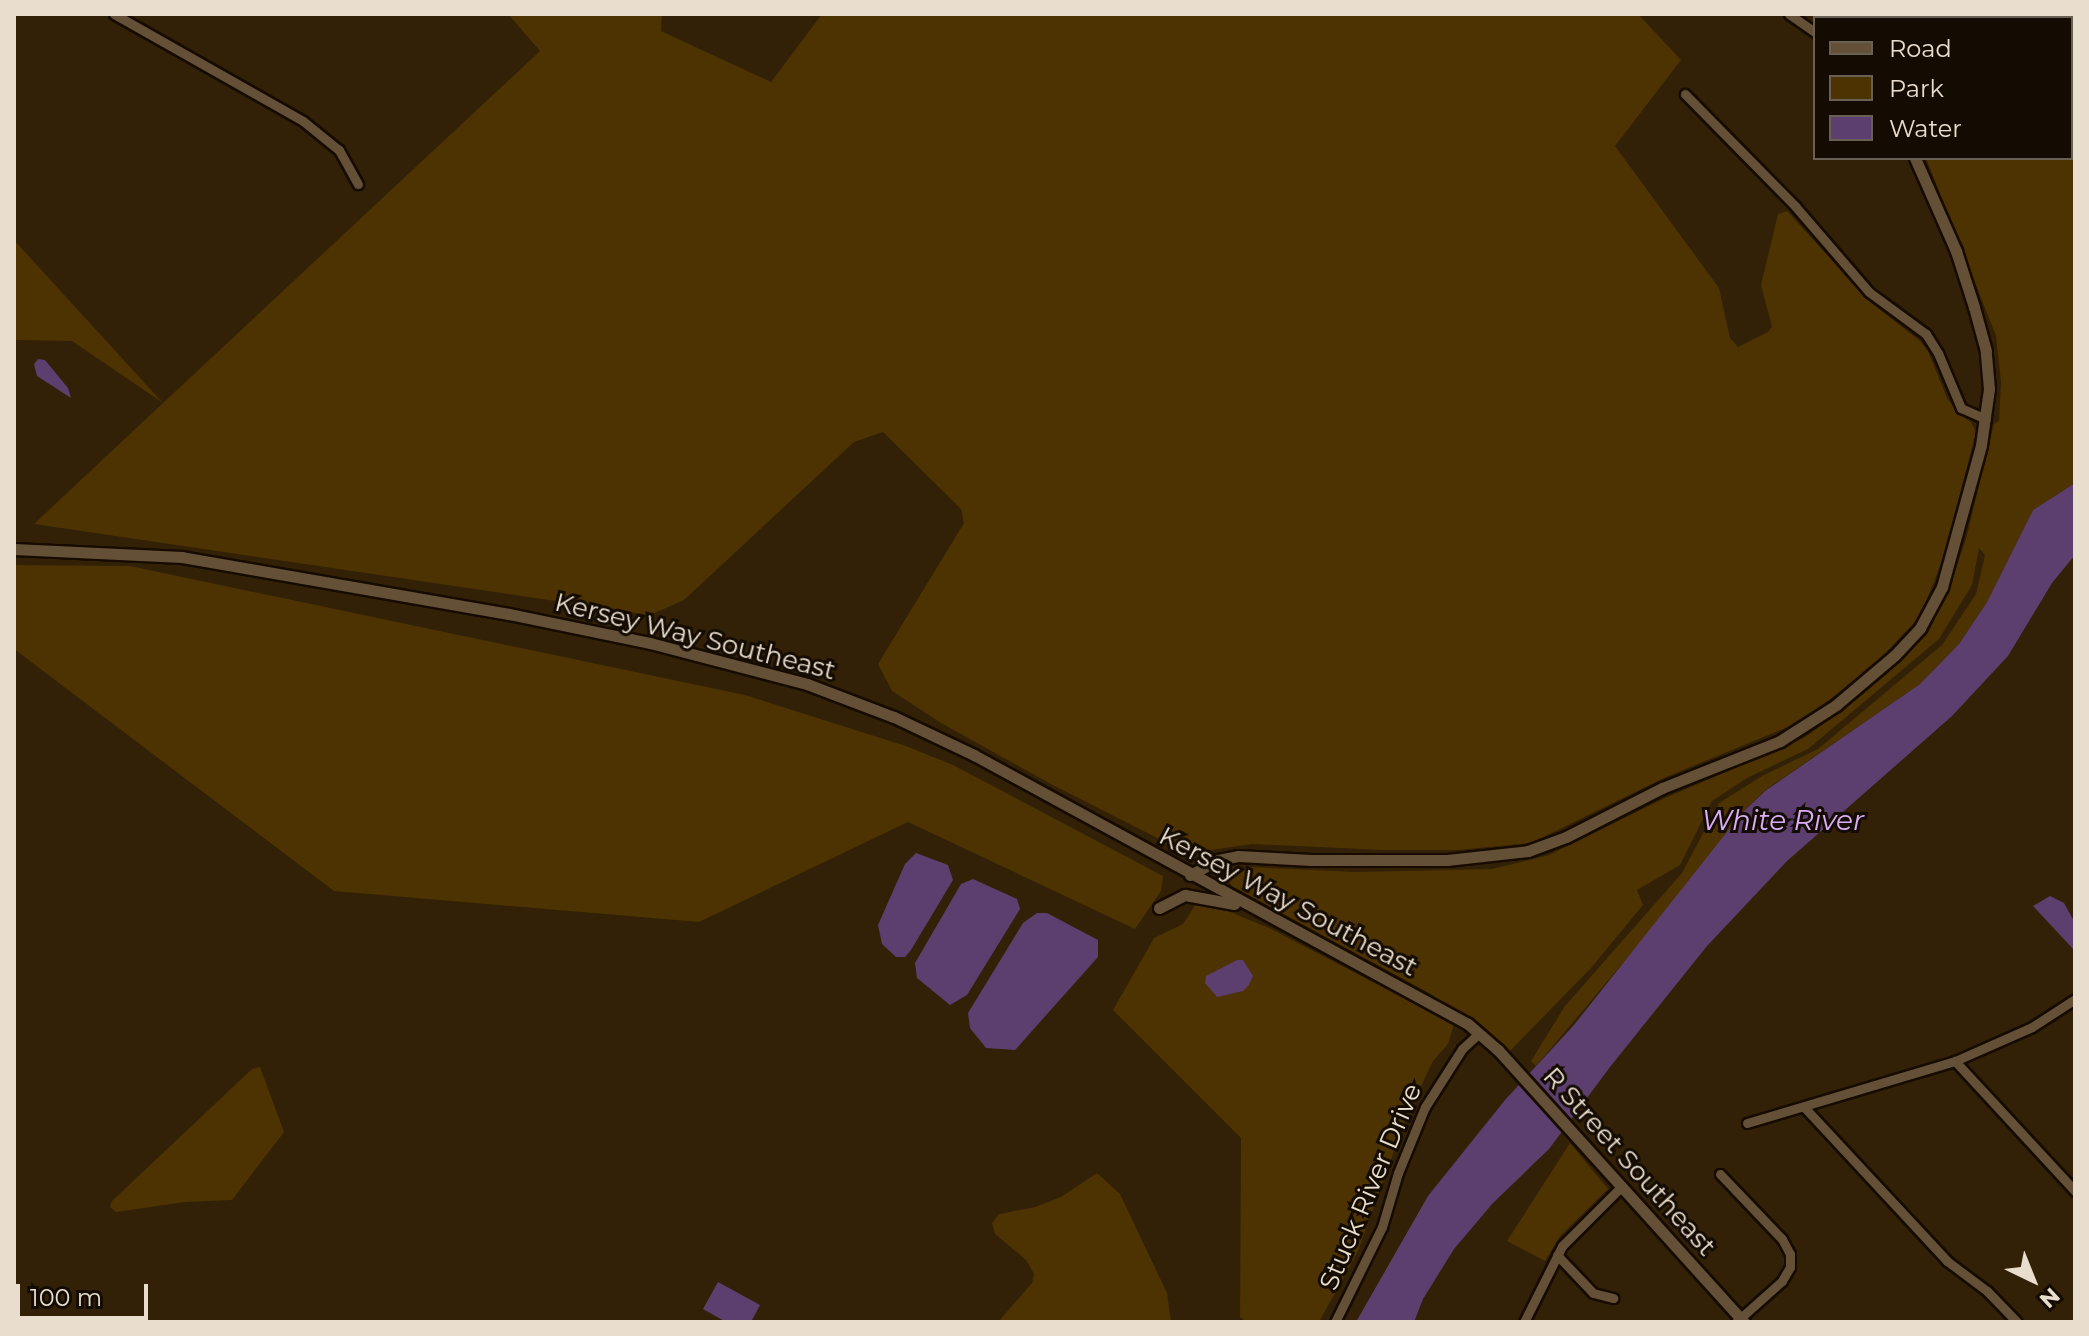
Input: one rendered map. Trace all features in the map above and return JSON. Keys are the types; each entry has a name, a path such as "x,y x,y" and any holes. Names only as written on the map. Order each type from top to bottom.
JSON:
{"street":[{"path":"114,14 303,121 339,150 358,184"},
{"path":"1789,14 1813,31"},
{"path":"1685,94 1795,206 1869,292 1926,334 1938,353 1961,408 1986,419"},
{"path":"1190,875 1218,860 1238,856 1370,861 1482,858 1518,853 1566,837 1662,788 1762,749 1802,729 1895,655 1928,617 1948,569 1986,419 1988,371 1982,334 1956,251 1916,160"},
{"name":"Kersey Way Southeast","path":"14,549 182,557 509,614 650,643 807,684 894,717 974,755 1190,875 1457,1017 1479,1033"},
{"path":"1159,908 1185,895 1200,895 1255,910"},
{"path":"1747,1123 1955,1061 2032,1027 2075,999"},
{"name":"R Street Southeast","path":"1479,1033 1622,1186 1740,1321"},
{"name":"Stuck River Drive","path":"1335,1322 1382,1227 1398,1173 1425,1107 1462,1049 1479,1033"},
{"path":"1955,1061 2075,1191"},
{"path":"1805,1108 1947,1261 1987,1291 2017,1322"},
{"path":"1720,1174 1782,1239 1790,1261 1782,1281 1740,1321"},
{"path":"1524,1322 1569,1236 1622,1186"},
{"path":"1557,1255 1593,1293 1613,1298"}],"green space":[{"path":"508,14 662,14 661,31 771,82 822,14 1638,14 1681,60 1615,146 1719,288 1730,338 1738,347 1772,327 1761,285 1778,214 1787,211 1869,301 1920,341 1928,351 1947,398 1959,414 1971,422 1976,432 1944,556 1920,617 1871,668 1800,722 1666,777 1531,843 1457,850 1252,844 1211,850 1173,846 1049,783 941,723 892,691 878,664 964,523 961,509 883,432 854,442 684,600 650,615 34,524 540,51"},
{"path":"2075,14 2075,483 2033,510 1987,602 1959,644 1920,684 1764,791 1742,813 1676,900 1536,1066 1531,1061 1565,1006 1682,873 1719,803 1762,776 1818,749 1942,645 1976,594 1985,555 1979,548 1972,585 1939,639 1808,749 1747,778 1712,801 1680,865 1637,890 1643,905 1591,968 1507,1054 1475,1024 1429,993 1232,886 1227,879 1231,872 1249,867 1357,872 1492,869 1549,855 1663,799 1804,738 1857,699 1928,633 1951,583 1966,539 1994,424 1999,421 2001,382 1996,336 1927,160 2073,160 2073,16 1893,16"},
{"path":"14,240 163,403 72,341 14,340"},
{"path":"14,565 130,566 745,695 906,746 953,765 1163,876 1161,891 1135,929 908,822 699,922 334,891 14,649"},
{"path":"1196,904 1221,908 1269,928 1454,1024 1448,1044 1433,1061 1406,1118 1358,1251 1319,1322 1246,1322 1240,1317 1241,1138 1113,1010 1154,938 1183,924"},
{"path":"260,1067 284,1132 232,1200 185,1202 116,1212 110,1207 112,1201 252,1069"},
{"path":"1570,1143 1608,1189 1560,1236 1545,1261 1507,1241"},
{"path":"1097,1173 1120,1194 1167,1293 1171,1322 998,1322 1032,1283 1034,1274 1026,1260 995,1234 992,1223 999,1214 1035,1207 1061,1197"}],"water":[{"path":"38,359 45,360 68,388 71,398 37,376 34,364"},
{"name":"White River","path":"2075,483 2075,555 2052,583 2008,656 1952,716 1786,862 1707,946 1549,1149 1493,1203 1454,1249 1423,1299 1414,1322 1356,1322 1428,1196 1505,1100 1574,1025 1742,813 1765,791 1920,684 1959,644 1987,602 2033,510"},
{"path":"916,853 948,865 953,880 911,950 905,957 896,957 882,944 878,925 905,864"},
{"path":"973,879 1017,899 1020,909 967,995 950,1005 917,978 915,963 961,884"},
{"path":"2050,896 2064,903 2075,923 2075,951 2033,906"},
{"path":"1037,913 1047,913 1098,940 1098,957 1015,1050 986,1048 970,1028 968,1013 1023,923"},
{"path":"1243,960 1253,976 1249,985 1243,991 1217,997 1205,983 1206,976"},
{"path":"718,1282 760,1305 751,1322 726,1322 703,1309"}]}
